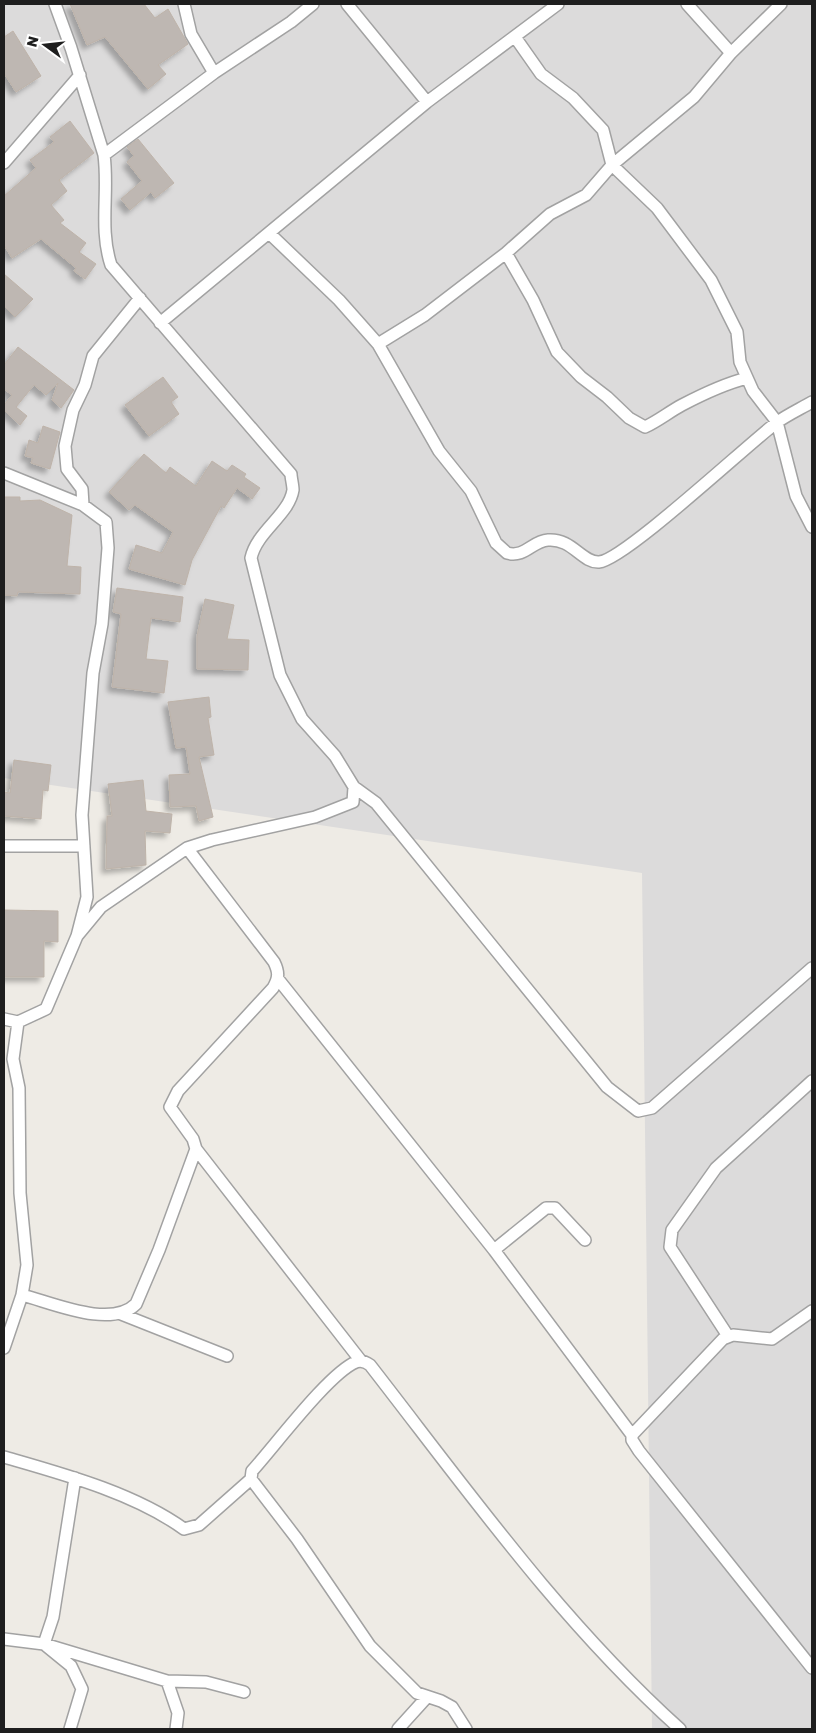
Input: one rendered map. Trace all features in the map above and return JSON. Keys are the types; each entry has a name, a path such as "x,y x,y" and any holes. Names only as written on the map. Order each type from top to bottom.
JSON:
{"street":[{"path":"55,4 80,75 104,155 106,173 103,233 106,251 112,265 119,277 140,298 291,474 292,490 286,505 254,545 251,558 280,675 302,719 335,756 354,787 376,803 607,1087 638,1111 652,1108 812,968"},
{"path":"184,4 191,34 214,73"},
{"path":"104,155 214,73 291,22 313,4"},
{"path":"347,4 427,102"},
{"path":"160,323 427,102 558,4"},
{"path":"687,4 730,53"},
{"path":"378,344 424,315 506,253 550,214 586,195 612,165 694,97 730,53 781,4"},
{"path":"516,37 541,74 572,98 603,130 612,165 657,208 711,280 736,332 740,362 753,391 777,422 796,496 812,527"},
{"path":"4,163 80,75"},
{"path":"269,233 339,300 378,344 439,451 471,491 496,543 506,553 514,555 522,553 546,540 555,540 564,541 592,560 599,562 611,558 646,532 777,422 812,402"},
{"path":"506,253 533,300 557,352 581,377 608,397 629,418 645,427 663,419 680,406 729,382 747,378"},
{"path":"83,505 82,489 67,469 65,446 73,410 85,385 93,356 140,298"},
{"path":"4,473 83,505 106,522 108,548 102,624 93,673 82,815 87,897 77,936 46,1009 18,1022 4,1019"},
{"path":"77,936 101,907 187,848 212,840 315,817 352,802 354,787"},
{"path":"4,846 84,846"},
{"path":"187,848 274,962 278,971 278,979 273,988 178,1091 170,1107 193,1140 196,1149 361,1361 370,1365 549,1594 646,1698 680,1729"},
{"path":"278,979 494,1250 632,1435 632,1440 645,1458 812,1668"},
{"path":"4,1348 22,1295 27,1265 20,1192 19,1088 13,1059 18,1022"},
{"path":"728,1336 670,1247 672,1230 716,1168 812,1081"},
{"path":"121,1314 130,1311 142,1293 196,1149"},
{"path":"494,1250 546,1208 555,1208 585,1240"},
{"path":"22,1295 87,1313 121,1314 227,1356"},
{"path":"632,1435 728,1336 772,1339 812,1311"},
{"path":"4,1457 76,1478 166,1516 184,1529 199,1525 251,1479 252,1471 332,1379 355,1362 361,1361"},
{"path":"44,1644 53,1616 76,1478"},
{"path":"251,1479 297,1539 370,1646 417,1692 426,1697 447,1703 466,1729"},
{"path":"4,1639 44,1644 167,1681 206,1682 244,1692"},
{"path":"44,1644 71,1666 82,1689 70,1729"},
{"path":"167,1681 178,1713 176,1729"},
{"path":"398,1729 426,1697"}],"shaded area":[{"path":"4,4 812,4 812,1729 652,1729 642,873 4,778"}],"building":[{"path":"70,4 144,4 155,18 168,9 188,44 158,65 166,74 148,89 105,37 87,45"},
{"path":"13,31 41,76 16,92 4,73 4,37"},
{"path":"70,121 94,153 59,180 67,191 51,205 64,220 60,223 86,243 79,252 96,264 85,279 74,271 76,268 41,239 12,258 4,245 4,196 36,168 30,160 54,142 50,137"},
{"path":"138,139 174,183 155,198 151,192 130,210 121,199 142,181 127,162 134,156 127,147"},
{"path":"4,274 33,299 15,317 4,306"},
{"path":"18,347 74,390 61,408 52,400 58,383 46,395 34,385 16,407 27,416 20,425 4,410 4,405 12,395 4,389 4,365"},
{"path":"163,377 178,397 171,402 179,414 149,436 125,405"},
{"path":"43,426 60,432 50,469 31,463 33,458 25,456 29,440 38,443"},
{"path":"144,454 166,473 170,467 196,486 212,461 227,471 232,465 246,474 244,477 260,488 252,499 237,488 224,508 221,506 192,560 185,585 129,569 136,545 162,553 173,532 135,505 129,510 109,492"},
{"path":"4,497 20,497 20,501 40,500 72,515 67,566 81,567 80,594 18,592 17,596 4,595"},
{"path":"117,588 183,597 180,622 151,618 146,659 168,661 164,693 112,687 121,614 113,612"},
{"path":"205,599 234,605 227,639 249,640 248,670 197,669 197,636"},
{"path":"209,697 211,717 208,718 214,755 199,757 213,817 199,821 196,806 170,807 169,775 190,774 186,747 176,748 168,702"},
{"path":"14,760 51,765 48,791 43,790 41,819 4,816 4,792 10,793"},
{"path":"143,780 146,811 172,814 170,833 145,831 146,865 106,869 107,816 112,816 108,784"},
{"path":"4,910 58,911 58,942 44,941 44,977 4,977"}]}
